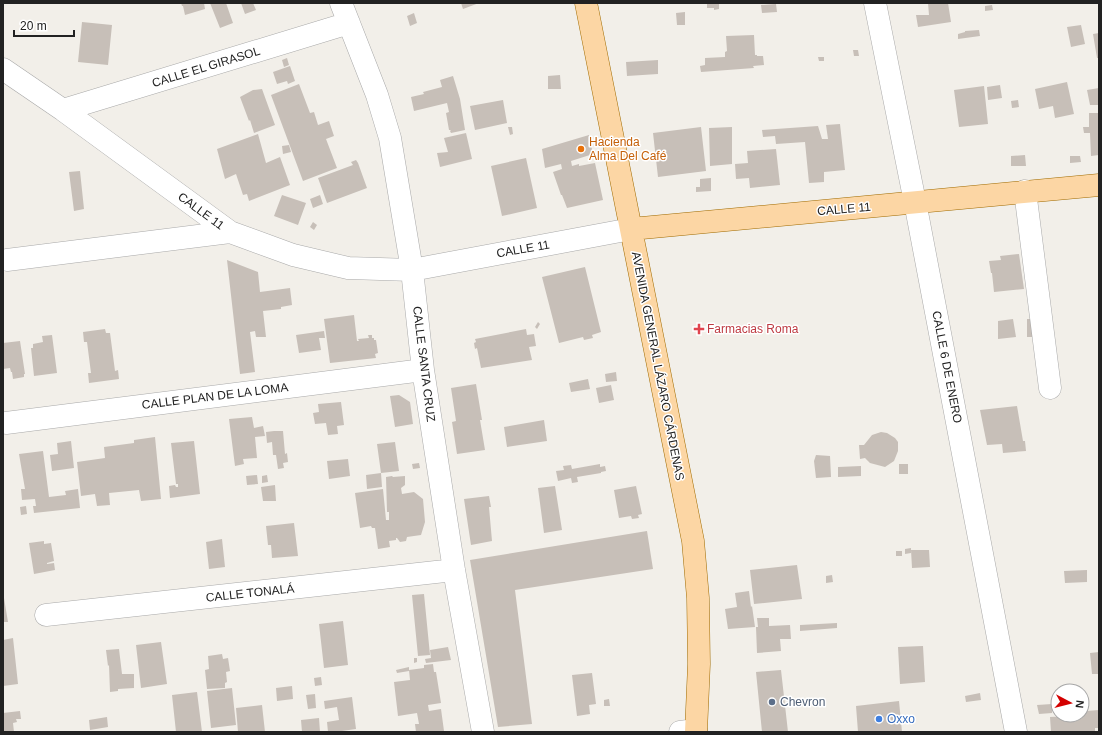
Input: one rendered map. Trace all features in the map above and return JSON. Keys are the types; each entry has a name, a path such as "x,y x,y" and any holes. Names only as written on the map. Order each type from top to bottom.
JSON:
{"main road":[{"name":"AVENIDA GENERAL LÁZARO CÁRDENAS","path":"586,3 692,542 698,598 699,664 691,731"},
{"name":"CALLE 11","path":"631,229 1099,184"}],"street":[{"name":"CALLE SANTA CRUZ","path":"341,3 377,95 390,138 412,270 423,370 454,570 483,732"},
{"name":"CALLE 6 DE ENERO","path":"875,3 915,202 1016,732"},
{"name":"CALLE EL GIRASOL","path":"63,110 349,23"},
{"name":"CALLE 11","path":"3,69 63,110 230,232 293,255 348,268 412,270 631,229"},
{"path":"1025,191 1050,388"},
{"path":"7,260 230,232"},
{"name":"CALLE PLAN DE LA LOMA","path":"6,423 423,370"},
{"name":"CALLE TONALÁ","path":"46,615 454,570"}],"building":[{"path":"181,3 204,3 205,9 185,15"},
{"path":"210,3 226,3 233,23 220,28"},
{"path":"241,3 253,3 256,10 245,14"},
{"path":"461,3 479,3 463,9"},
{"path":"707,3 719,3 719,9 714,10 714,8 707,8"},
{"path":"928,3 948,3 951,22 918,27 916,15 929,15"},
{"path":"776,4 777,12 762,13 761,5"},
{"path":"992,5 993,10 985,11 985,6"},
{"path":"685,12 685,25 677,25 676,13"},
{"path":"414,13 417,23 410,26 407,16"},
{"path":"82,22 112,25 108,65 78,62"},
{"path":"1081,25 1085,44 1071,47 1067,27"},
{"path":"979,30 980,36 958,39 958,34 965,31"},
{"path":"1099,33 1099,58 1097,58 1093,34"},
{"path":"754,35 755,55 763,56 764,65 753,66 754,68 701,72 700,66 705,65 705,58 725,57 725,52 727,51 726,36"},
{"path":"853,50 858,50 859,56 854,56"},
{"path":"818,57 824,57 824,61 819,61"},
{"path":"287,58 289,65 284,67 282,60"},
{"path":"658,60 658,74 627,76 626,62"},
{"path":"290,66 295,81 288,84 287,81 277,84 273,72"},
{"path":"560,75 561,89 548,89 548,76"},
{"path":"453,76 460,99 465,130 451,133 451,130 449,130 446,113 449,112 447,103 414,111 411,97 442,87 440,80"},
{"path":"1067,82 1074,114 1055,118 1053,106 1039,109 1035,89"},
{"path":"299,84 310,113 314,112 318,125 329,121 334,136 326,139 337,168 303,181 271,95"},
{"path":"1000,85 1002,98 988,100 987,87"},
{"path":"984,86 988,124 959,127 954,90"},
{"path":"1099,88 1099,105 1090,105 1087,90"},
{"path":"262,89 275,125 254,133 240,97 253,90"},
{"path":"503,100 507,123 475,130 470,106"},
{"path":"1018,100 1019,107 1012,108 1011,101"},
{"path":"1089,113 1099,113 1099,155 1091,156 1090,133 1084,133 1083,127 1089,127"},
{"path":"840,124 845,170 824,172 824,182 809,183 805,142 776,144 775,136 763,137 762,130 818,126 822,139 828,139 826,125"},
{"path":"508,127 512,127 513,134 510,135"},
{"path":"701,127 706,171 658,177 653,133"},
{"path":"732,127 732,164 710,166 709,128"},
{"path":"466,133 472,159 440,167 437,153 448,152 444,138"},
{"path":"258,134 266,163 280,157 290,185 249,201 247,194 243,195 236,174 225,179 217,149"},
{"path":"589,135 593,154 571,161 572,166 595,163 603,200 567,208 553,172 562,169 561,164 545,168 542,149"},
{"path":"289,145 291,152 283,154 282,146"},
{"path":"776,149 780,185 750,188 749,178 736,179 735,164 748,163 747,151"},
{"path":"1025,155 1026,166 1011,166 1011,156"},
{"path":"1070,156 1080,156 1081,162 1070,163"},
{"path":"526,158 537,208 502,216 491,166"},
{"path":"356,160 367,188 327,203 318,178 353,165 351,162"},
{"path":"80,171 84,209 74,211 69,172"},
{"path":"711,178 711,191 696,192 696,187 700,187 700,179"},
{"path":"282,195 306,203 298,225 274,216"},
{"path":"320,195 323,204 313,208 310,199"},
{"path":"313,222 317,225 314,230 310,227"},
{"path":"1019,254 1024,289 994,292 989,261 1001,260 1000,256"},
{"path":"227,260 258,272 260,292 290,288 292,305 281,307 281,309 263,311 266,337 256,337 255,331 250,332 255,372 240,374"},
{"path":"585,267 601,332 592,335 593,338 584,340 583,337 559,343 542,277"},
{"path":"354,315 357,341 359,341 358,339 369,338 368,335 372,335 372,338 376,340 378,353 375,354 376,358 330,363 324,319"},
{"path":"1013,319 1016,337 998,339 998,321"},
{"path":"1027,319 1035,319 1035,337 1027,337"},
{"path":"538,322 540,324 537,329 535,327"},
{"path":"105,329 106,333 110,333 115,371 118,370 119,379 89,383 88,373 91,373 87,342 84,342 83,332"},
{"path":"526,329 527,335 534,334 536,346 529,347 532,360 481,368 477,348 475,349 475,339"},
{"path":"324,331 325,338 319,338 321,350 299,353 296,335"},
{"path":"52,335 57,373 34,376 31,348 33,348 33,344 43,342 42,336"},
{"path":"20,341 25,374 24,377 13,379 10,368 3,369 3,343"},
{"path":"616,372 617,381 606,382 605,374"},
{"path":"588,379 590,389 571,392 569,383"},
{"path":"476,384 485,450 457,454 452,422 456,421 451,388"},
{"path":"611,385 614,400 599,403 596,388"},
{"path":"399,395 410,402 413,424 395,427 390,396"},
{"path":"341,402 344,425 337,426 338,434 328,435 326,423 315,424 313,413 319,412 318,404"},
{"path":"1017,406 1026,451 1003,453 1002,444 987,445 980,410"},
{"path":"252,417 254,428 263,426 265,436 255,437 257,458 243,459 244,464 235,466 229,419"},
{"path":"544,420 547,441 507,447 504,427"},
{"path":"283,431 285,454 287,453 288,462 283,463 284,468 278,469 276,455 273,455 272,442 267,443 266,432"},
{"path":"881,432 887,433 898,442 898,451 894,461 885,467 870,463 865,458 860,459 859,445 864,445 872,435"},
{"path":"155,437 161,499 141,501 139,490 109,493 110,505 97,506 95,494 81,496 77,462 105,458 104,447 134,443 134,440"},
{"path":"71,441 74,468 52,471 50,455 58,454 57,443"},
{"path":"194,441 200,494 170,498 169,486 175,485 178,487 178,484 176,484 171,443"},
{"path":"395,442 399,471 381,473 377,444"},
{"path":"43,451 49,497 66,495 65,491 78,489 80,508 34,513 33,506 36,506 35,499 22,500 21,489 25,489 19,454"},
{"path":"816,455 830,456 831,477 816,478 814,461"},
{"path":"348,459 350,476 329,479 327,461"},
{"path":"419,463 420,468 413,469 412,464"},
{"path":"600,464 600,467 605,466 606,471 577,477 578,482 572,483 571,478 558,481 556,471 564,470 563,466 571,465 572,469"},
{"path":"899,464 908,464 908,474 899,474"},
{"path":"861,466 861,476 838,477 838,467"},
{"path":"381,473 382,487 367,489 366,475"},
{"path":"257,475 258,484 247,485 246,476"},
{"path":"267,475 268,482 262,483 262,476"},
{"path":"405,476 405,485 401,488 402,494 414,492 423,499 425,522 421,535 407,537 406,541 400,542 396,538 396,540 389,541 390,547 378,549 375,528 372,528 371,526 360,528 355,493 383,489 386,520 389,520 389,512 387,512 386,477"},
{"path":"275,485 276,501 263,501 261,487"},
{"path":"555,486 562,530 544,533 538,488"},
{"path":"636,486 642,514 638,515 639,518 632,519 631,516 619,518 614,490"},
{"path":"489,496 491,507 489,507 492,541 471,545 464,499"},
{"path":"26,506 27,514 21,515 20,507"},
{"path":"294,523 298,556 272,558 271,545 268,545 266,526"},
{"path":"647,531 653,569 515,590 532,724 498,727 470,560"},
{"path":"222,539 225,567 209,569 206,542"},
{"path":"44,541 44,544 51,543 54,561 47,564 54,563 55,570 34,574 29,543"},
{"path":"911,548 911,553 905,554 905,549"},
{"path":"911,550 929,550 930,567 912,568"},
{"path":"896,551 902,551 902,556 896,556"},
{"path":"797,565 802,599 754,604 750,570"},
{"path":"1087,570 1087,582 1065,583 1064,571"},
{"path":"832,575 833,582 826,583 826,576"},
{"path":"749,591 755,627 728,629 725,609 737,607 735,593"},
{"path":"424,594 430,655 418,656 412,595"},
{"path":"4,598 8,622 3,622"},
{"path":"757,618 769,618 769,626 790,625 791,639 780,639 781,651 757,653"},
{"path":"343,621 348,665 324,668 319,624"},
{"path":"837,623 837,628 800,631 800,625"},
{"path":"13,638 18,684 3,686 3,640"},
{"path":"161,642 167,684 141,688 136,645"},
{"path":"923,646 925,682 900,684 898,647"},
{"path":"448,647 451,660 426,663 425,659 431,658 430,650"},
{"path":"119,649 122,674 134,674 134,688 118,689 118,691 110,692 109,665 108,666 106,650"},
{"path":"1099,652 1099,674 1092,674 1090,653"},
{"path":"222,654 223,659 228,658 230,671 226,672 227,682 225,683 225,688 207,689 205,670 209,669 208,656"},
{"path":"414,658 417,658 417,662 414,663"},
{"path":"433,664 434,672 436,672 441,703 428,705 429,711 441,709 444,731 416,732 415,724 419,724 417,713 398,716 394,682 410,680 409,670 424,668 424,665"},
{"path":"409,667 409,671 397,673 396,670"},
{"name":"Chevron","path":"781,670 788,732 762,732 756,672"},
{"path":"592,673 596,704 589,705 590,714 577,716 572,675"},
{"path":"321,677 322,685 315,686 314,678"},
{"path":"292,686 293,699 277,701 276,688"},
{"path":"232,688 236,725 211,728 207,691"},
{"path":"197,692 202,732 176,732 172,695"},
{"path":"980,693 981,700 966,702 965,696"},
{"path":"315,694 316,708 308,709 306,695"},
{"path":"352,697 356,729 342,732 328,732 327,722 339,720 337,707 325,709 324,701"},
{"path":"609,699 610,706 604,706 604,700"},
{"name":"Oxxo","path":"899,701 902,732 858,732 856,706"},
{"path":"1050,704 1050,713 1039,714 1037,705"},
{"path":"262,705 265,732 238,732 236,708"},
{"path":"1099,710 1099,728 1095,728 1095,732 1051,732 1050,723 1090,723 1090,711"},
{"path":"20,711 21,719 16,719 17,722 13,723 14,732 3,732 3,713"},
{"path":"107,717 108,727 90,730 89,720"},
{"path":"319,718 320,732 302,732 301,720"}],"place":[{"name":"Hacienda Alma Del Café","path":"581,149"},
{"name":"Farmacias Roma","path":"699,329"},
{"name":"Chevron","path":"772,702"},
{"name":"Oxxo","path":"879,719"}]}
